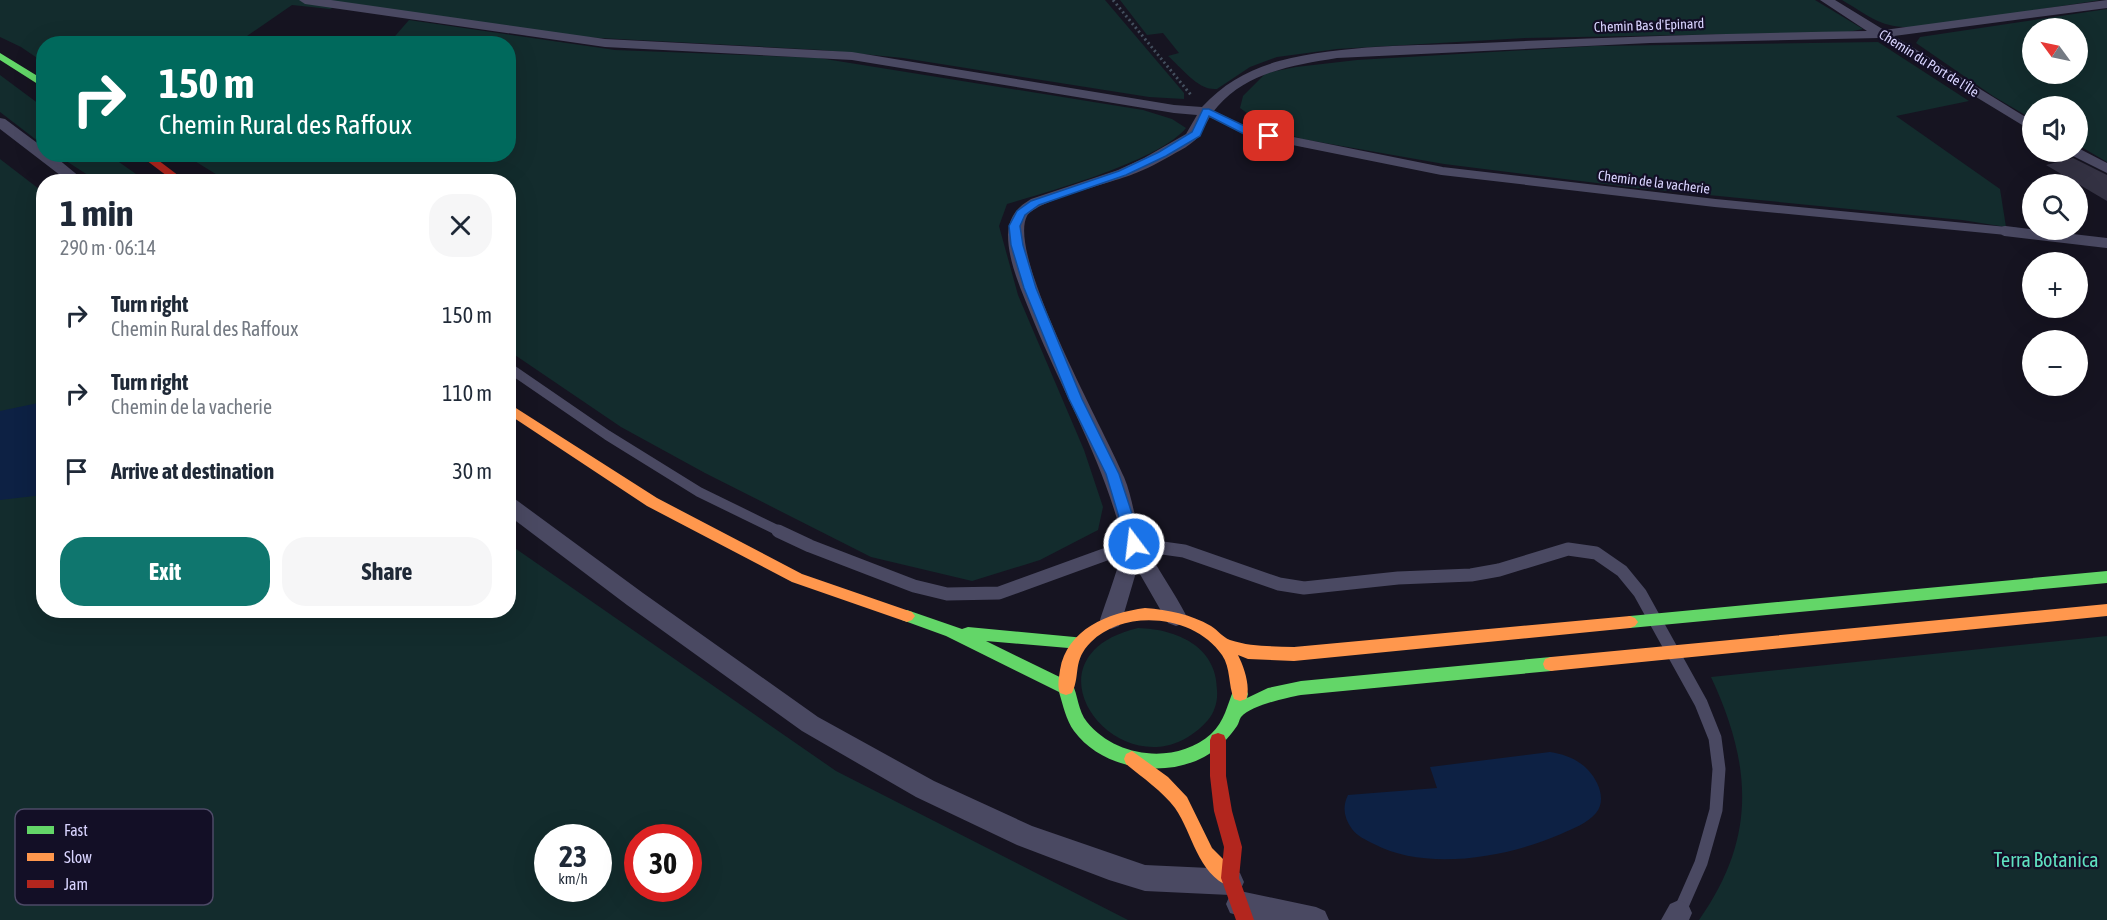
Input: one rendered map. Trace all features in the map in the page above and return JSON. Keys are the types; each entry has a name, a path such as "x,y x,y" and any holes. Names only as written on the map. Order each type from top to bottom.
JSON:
{"main road":[{"path":"0,56 36,80"},
{"path":"154,162 171,174"},
{"path":"516,412 652,502 796,578 951,631 1066,688"},
{"path":"1220,643 1245,652 1284,654 2107,578"},
{"path":"1236,712 1278,691 1306,687 2107,610"},
{"path":"1131,759 1158,762 1186,758 1203,751 1218,740 1229,727 1236,712 1239,698 1238,676 1233,662 1220,643 1204,629 1163,613 1141,612 1111,620 1096,627 1080,643 1068,664 1066,688 1071,711 1085,732 1106,748 1131,759 1162,783 1181,803 1206,854 1236,896"},
{"path":"951,631 1080,643"},
{"path":"1218,740 1218,776 1223,811 1233,847 1236,896"}],"street":[{"path":"304,0 605,42 852,56 1174,110 1206,111"},
{"name":"Chemin du Port de l'Île","path":"1826,0 2022,121"},
{"name":"Chemin Bas d'Epinard","path":"1134,544 1113,474 1076,399 1030,288 1017,245 1015,226 1021,213 1035,203 1123,173 1196,134 1206,111 1230,87 1261,71 1294,60 1336,54 1650,39 1884,34 2107,4"},
{"path":"0,122 36,149"},
{"path":"2088,159 2107,169"},
{"path":"53,162 68,174"},
{"path":"516,510 635,599 810,724 925,789 1026,836 1108,867 1145,878 1236,896 1316,920"},
{"path":"1134,544 1176,617"},
{"path":"1111,620 1134,544"}],"lane":[{"name":"Chemin de la vacherie","path":"1206,111 1248,132 1442,171 1715,203 1958,225 2107,243"},
{"path":"516,372 608,435 699,492 810,546 914,586 947,594 999,593 1134,544 1184,551 1280,584 1304,588 1398,578 1471,575 1499,570 1568,549 1590,551 1609,560 1641,592 1706,711 1716,736 1719,773 1717,808 1695,878 1676,917"}],"path":[{"path":"1113,0 1206,111"}],"green space":[{"path":"0,0 1105,0 1184,93 1184,99 1149,97 903,58 822,50 581,37 342,3 330,9 292,5 247,36 36,36 36,57 0,37"},
{"path":"1120,0 1815,0 1863,29 1848,32 1525,38 1337,49 1277,57 1250,67 1217,89 1210,89 1190,77 1168,56 1179,53 1163,33 1147,35"},
{"path":"1842,0 2101,0 1925,27 1899,27 1880,22"},
{"path":"2107,9 2107,162 2088,151 2088,96 2022,96 2022,113 1916,43 1920,37 2022,22 2022,84 2088,84 2088,18 2047,18"},
{"path":"409,20 615,50 819,58 1143,110 1172,119 1186,128 1153,152 1129,163 1103,174 1007,204 999,226 1018,295 1084,450 1103,507 1098,530 1040,560 972,581 871,557 705,473 621,427 516,356 516,174 216,174 196,162 516,162 516,36 395,36"},
{"path":"1878,42 1969,101 1896,116 2000,189 2006,227 1962,220 1637,188 1444,164 1302,139 1265,126 1240,108 1243,96 1266,73 1357,60 1594,46"},
{"path":"0,75 36,102 36,140 0,112"},
{"path":"0,159 36,187 36,618 516,618 516,549 836,771 1128,920 0,920"},
{"path":"68,162 119,162 136,174 86,174"},
{"path":"1138,628 1166,632 1192,643 1210,662 1215,675 1216,706 1208,720 1178,742 1146,747 1118,737 1095,718 1083,694 1083,668 1101,644"},
{"name":"Terra Botanica","path":"2107,636 2107,920 1699,920 1718,890 1731,860 1739,830 1742,801 1741,771 1735,741 1725,709 1711,677"}],"water":[{"path":"36,403 36,496 0,500 0,411"},
{"path":"1550,752 1565,755 1589,771 1599,787 1601,803 1593,817 1584,823 1540,842 1493,855 1442,859 1418,857 1395,853 1359,836 1349,825 1346,817 1345,804 1348,795 1437,788 1430,767"}],"building":[{"path":"2058,162 2081,162 2107,175 2107,201 2088,190 2088,174 2061,174 2046,165"}],"traffic: fast":[{"path":"0,56 36,80"},
{"path":"1630,622 2107,577"},
{"path":"907,616 951,631 1066,688 1073,713 1081,727 1099,745 1122,756 1147,761 1172,760 1197,752 1217,739 1233,719 1240,694"},
{"path":"968,633 1080,643"},
{"path":"1236,712 1268,695 1301,688 1551,664"}],"traffic: slow":[{"path":"516,412 652,502 797,578 907,616"},
{"path":"1551,664 2107,610"},
{"path":"1066,688 1070,660 1085,638 1102,625 1123,617 1145,614 1167,616 1189,622 1208,632 1224,646 1231,657 1240,694"},
{"path":"1220,643 1248,652 1294,654 1630,622"},
{"path":"1132,759 1162,783 1181,803 1206,854 1230,878"}],"traffic: jam":[{"path":"154,162 171,174"},
{"path":"1218,740 1218,776 1223,811 1233,847 1230,878 1245,920"}],"route":[{"path":"1134,544 1113,474 1076,399 1030,288 1017,245 1015,226 1021,213 1035,203 1123,173 1163,154 1196,134 1206,111 1248,132 1269,136"}]}
